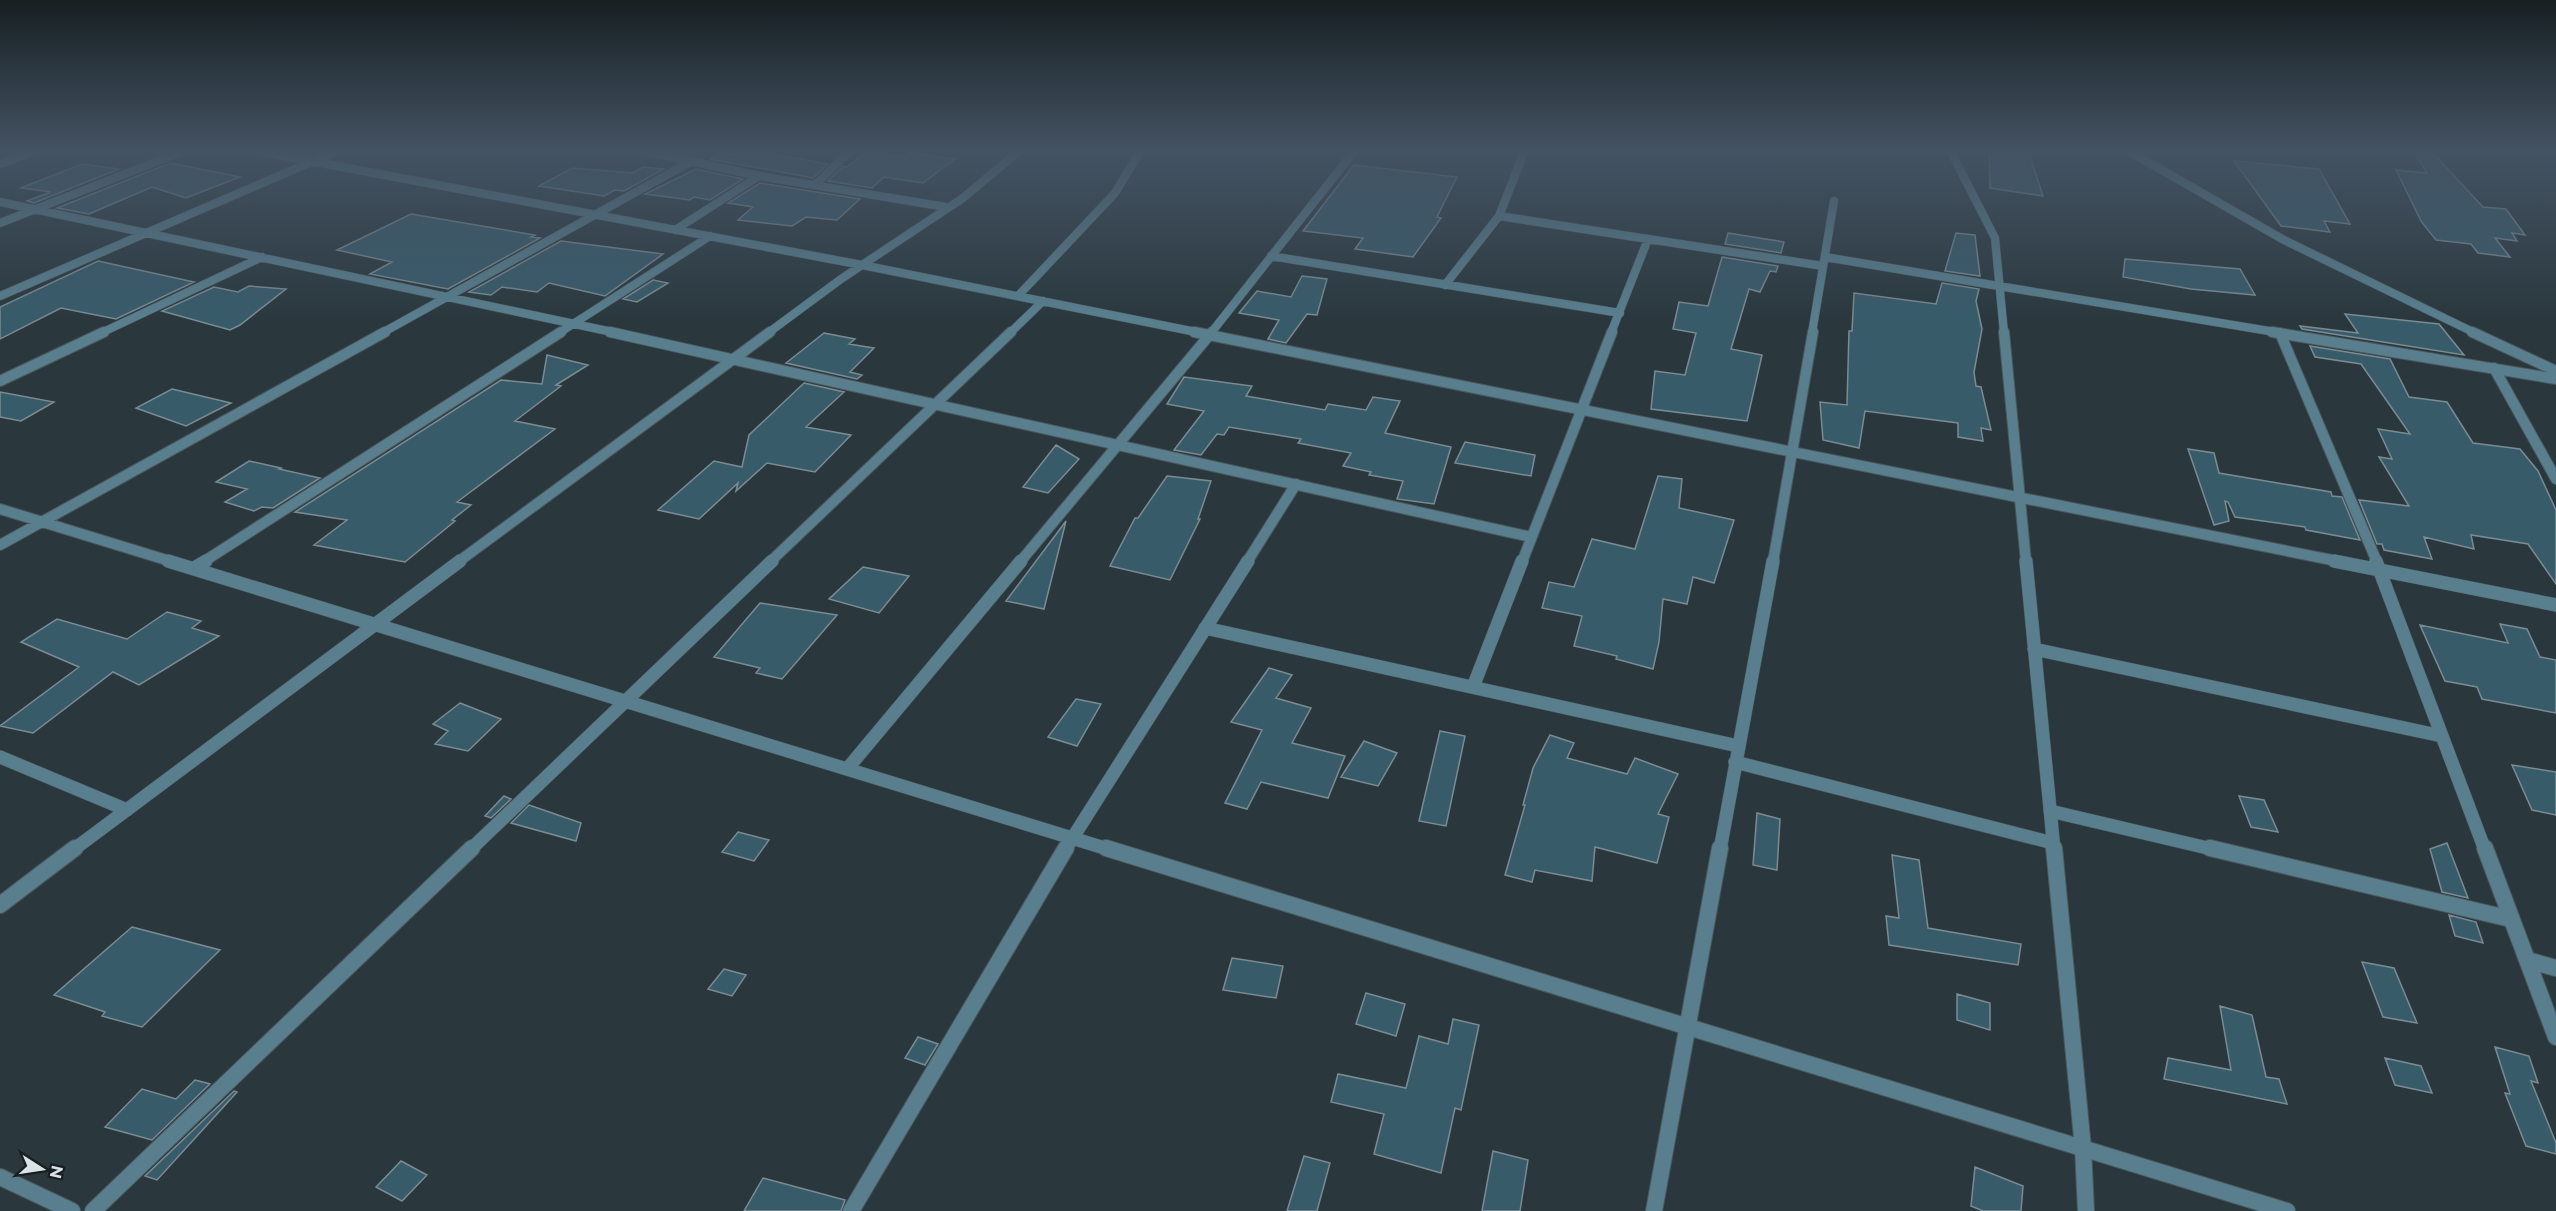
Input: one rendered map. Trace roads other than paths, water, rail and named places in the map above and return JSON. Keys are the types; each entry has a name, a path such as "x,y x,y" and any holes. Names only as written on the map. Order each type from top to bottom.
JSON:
{"street":[{"path":"19,207 149,232 446,299 734,358 1531,537"},
{"path":"0,223 42,207"},
{"path":"0,296 208,207"},
{"path":"552,207 1018,296 2556,605"},
{"path":"0,545 613,207"},
{"path":"675,230 712,207"},
{"path":"0,905 375,623 734,358 946,207"},
{"path":"1018,296 1102,207"},
{"path":"848,768 1209,334 1310,207"},
{"path":"1444,285 1498,216 1502,207"},
{"path":"1654,1211 1792,452 1833,207"},
{"path":"1979,207 1995,238 2083,1148 2086,1211"},
{"path":"2221,207 2375,286 2556,371"},
{"path":"1498,216 1648,239 1999,286 2556,379"},
{"path":"194,568 711,236"},
{"path":"1473,687 1648,239"},
{"path":"1271,256 1620,313"},
{"path":"0,381 262,257"},
{"path":"93,1211 1043,301"},
{"path":"2280,333 2380,570 2556,1037"},
{"path":"2494,368 2556,479"},
{"path":"851,1211 1073,837 1296,484"},
{"path":"0,509 2288,1211"},
{"path":"1205,628 1738,746"},
{"path":"2034,649 2442,736"},
{"path":"0,757 127,810"},
{"path":"1735,762 2053,843"},
{"path":"2050,811 2511,919"},
{"path":"2527,960 2556,968"},
{"path":"0,1177 72,1211"}]}
